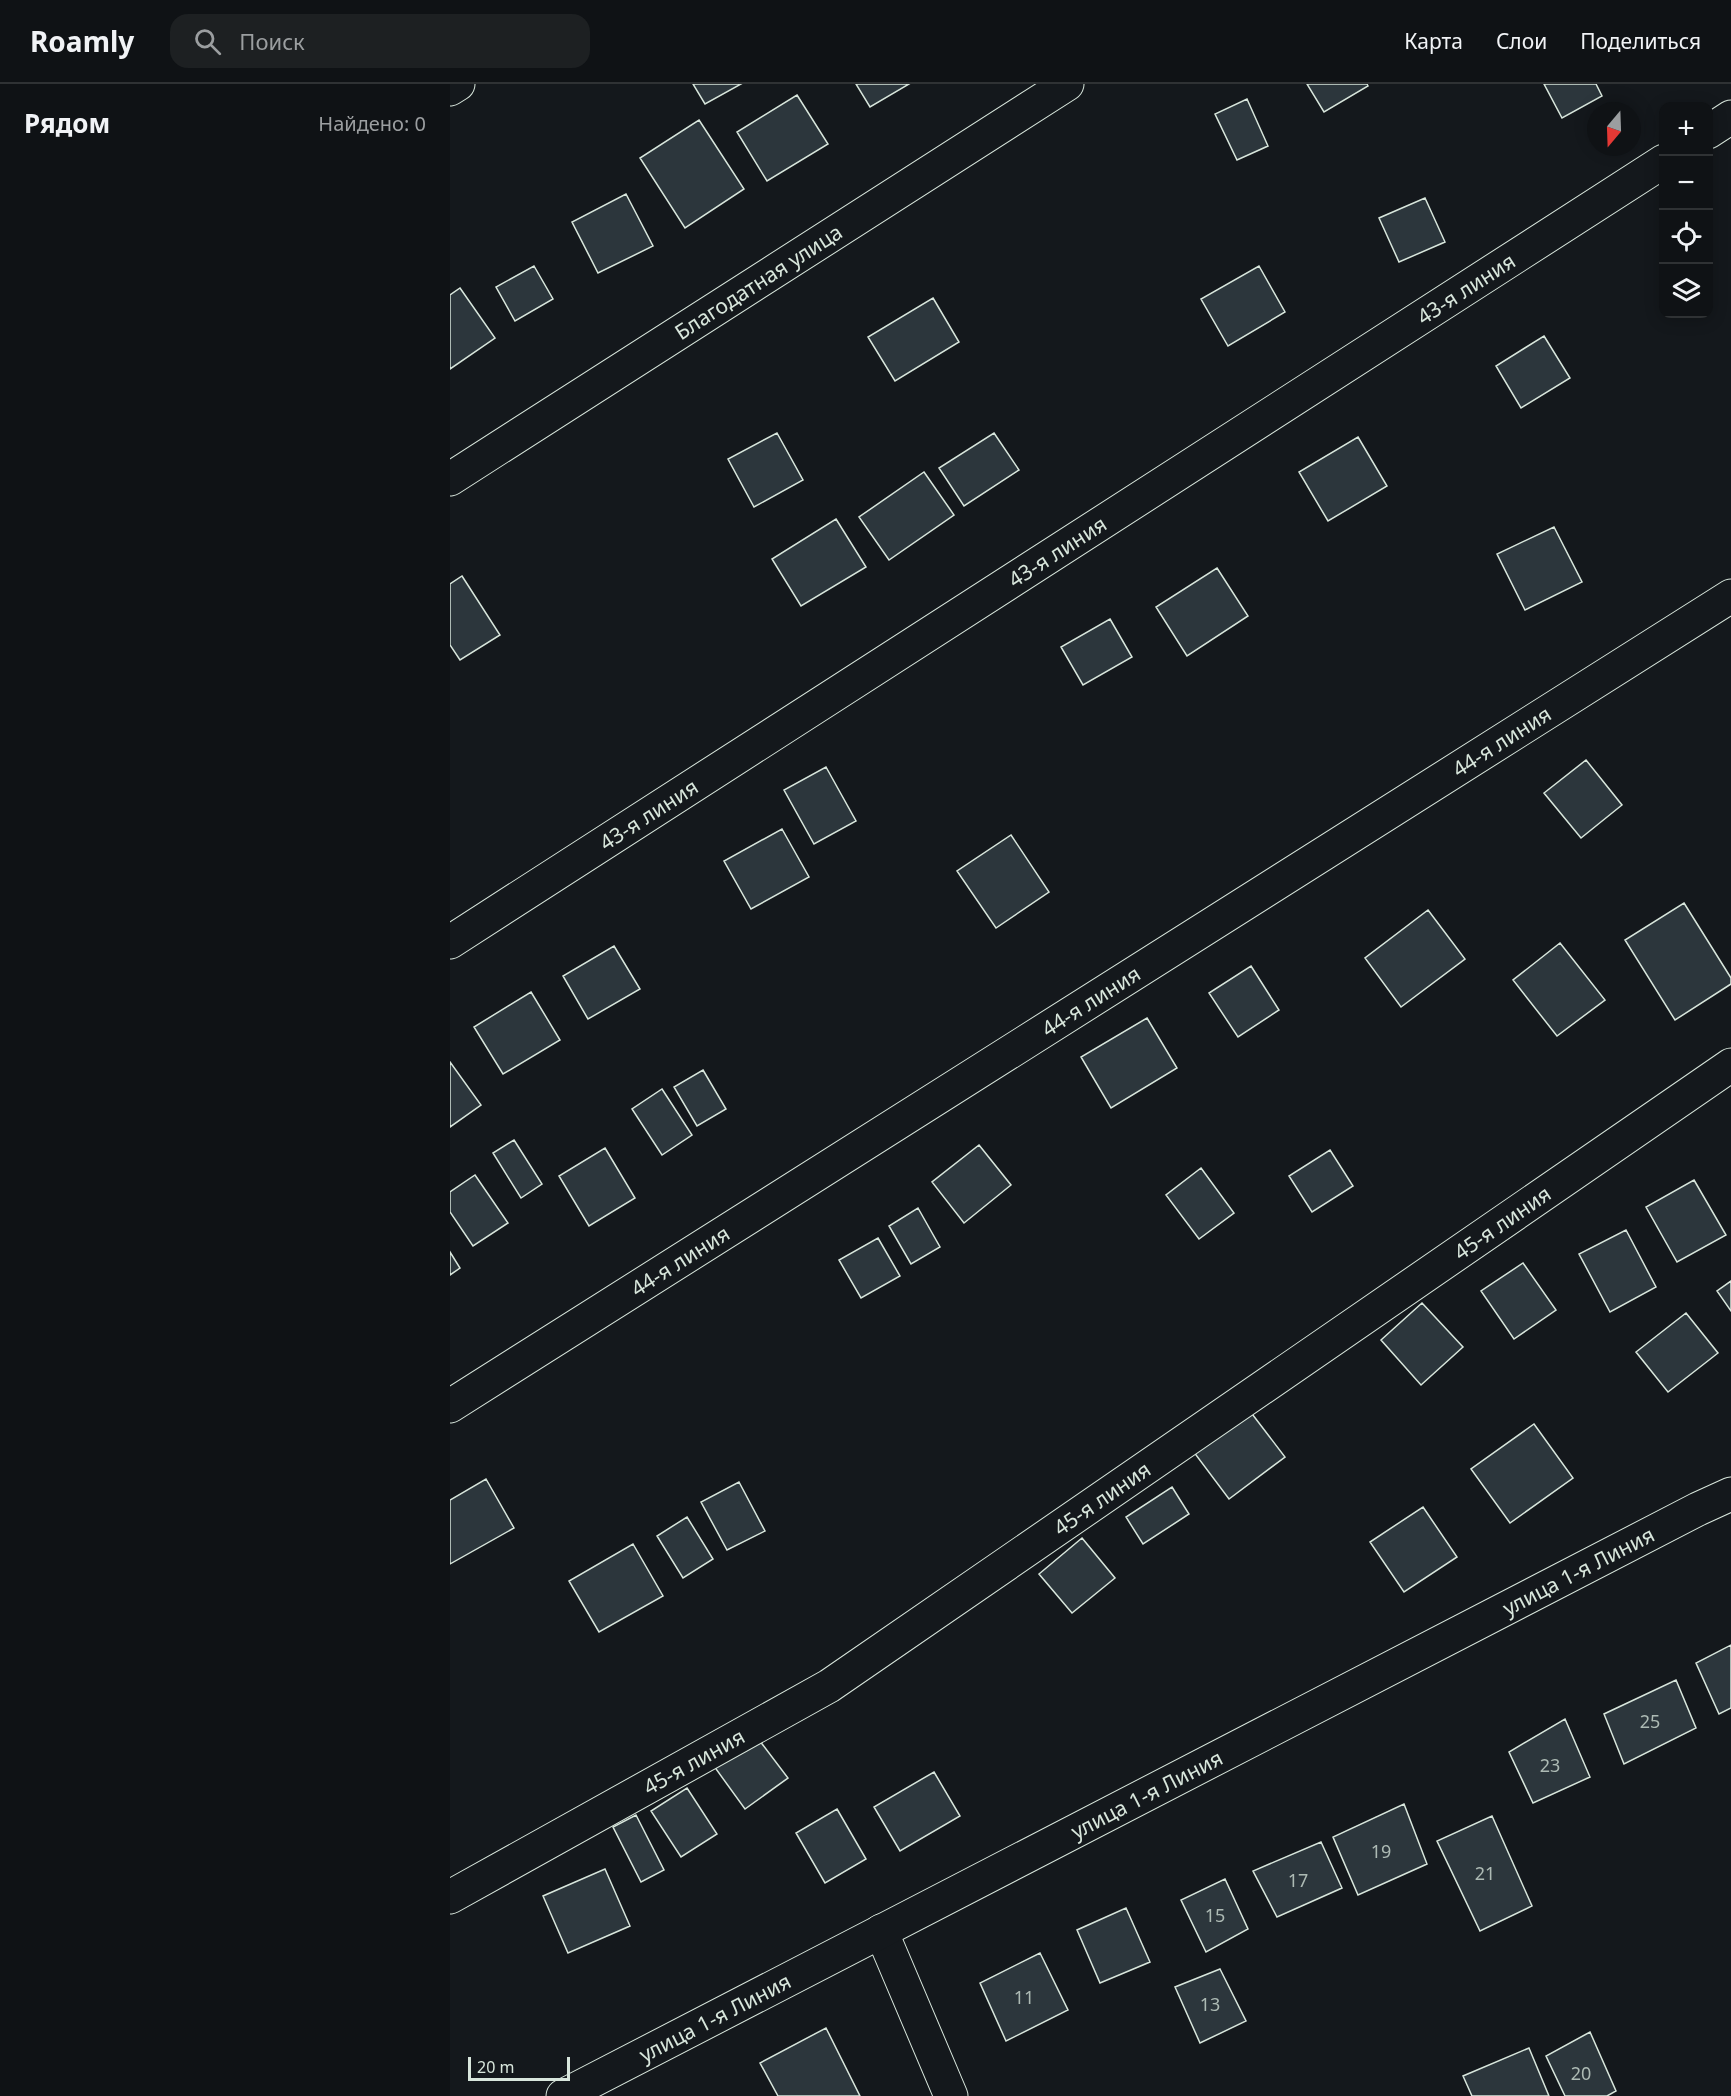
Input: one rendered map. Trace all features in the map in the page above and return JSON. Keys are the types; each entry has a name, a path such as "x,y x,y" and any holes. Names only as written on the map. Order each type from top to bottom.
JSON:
{"street":[{"path":"450,89 458,84"},
{"name":"Благодатная улица","path":"450,479 1067,84"},
{"path":"1713,129 1731,117"},
{"name":"43-я линия","path":"450,942 1659,164"},
{"name":"44-я линия","path":"450,1406 1731,596"},
{"name":"45-я линия","path":"450,1897 829,1686 1731,1065"},
{"name":"улица 1-я Линия","path":"563,2096 1731,1494"},
{"path":"881,1931 951,2096"}],"building":[{"path":"693,84 741,84 705,104"},
{"path":"856,84 909,84 870,107"},
{"path":"1307,84 1367,84 1368,86 1324,112"},
{"path":"1544,84 1596,84 1602,96 1587,102 1587,104 1562,118"},
{"path":"797,95 828,144 767,181 737,132"},
{"path":"1247,99 1268,146 1237,160 1215,114"},
{"path":"699,120 744,189 685,228 640,158"},
{"path":"626,194 653,246 598,273 572,222"},
{"path":"1425,198 1445,242 1399,262 1379,218"},
{"path":"534,266 553,299 515,321 496,287"},
{"path":"1259,266 1285,312 1228,346 1201,299"},
{"path":"460,288 495,338 450,369 450,295"},
{"path":"933,298 959,342 895,381 868,337"},
{"path":"1544,336 1570,378 1521,408 1496,366"},
{"path":"777,433 803,480 754,507 728,459"},
{"path":"994,433 1019,470 964,506 939,468"},
{"path":"1358,437 1387,486 1328,521 1299,472"},
{"path":"924,472 954,515 889,560 859,517"},
{"path":"836,519 866,567 801,606 772,559"},
{"path":"1554,527 1582,582 1525,610 1497,554"},
{"path":"1217,568 1248,616 1187,656 1156,607"},
{"path":"462,576 500,635 460,660 450,645 450,584"},
{"path":"1110,619 1132,657 1083,685 1061,647"},
{"path":"1586,760 1622,805 1581,838 1544,793"},
{"path":"826,767 856,821 814,844 784,790"},
{"path":"782,829 809,877 751,909 724,861"},
{"path":"1011,835 1049,892 996,928 957,871"},
{"path":"1684,903 1731,978 1731,984 1675,1020 1625,940"},
{"path":"1428,910 1465,959 1401,1007 1365,958"},
{"path":"1560,943 1605,1000 1557,1036 1513,980"},
{"path":"614,946 640,989 588,1019 563,976"},
{"path":"1251,966 1279,1010 1238,1037 1209,993"},
{"path":"531,992 560,1040 503,1074 474,1027"},
{"path":"1147,1018 1177,1068 1111,1108 1081,1057"},
{"path":"450,1062 481,1105 450,1127"},
{"path":"703,1070 726,1109 697,1126 674,1087"},
{"path":"662,1089 692,1135 662,1155 632,1109"},
{"path":"514,1140 542,1184 521,1198 493,1153"},
{"path":"979,1145 1011,1185 964,1223 932,1182"},
{"path":"605,1148 635,1198 589,1226 559,1176"},
{"path":"1330,1150 1353,1186 1312,1212 1289,1176"},
{"path":"1201,1168 1234,1213 1199,1239 1166,1195"},
{"path":"475,1175 508,1223 473,1246 450,1212 450,1192"},
{"path":"1694,1180 1726,1235 1677,1262 1646,1207"},
{"path":"918,1208 940,1247 911,1264 889,1226"},
{"path":"1626,1230 1656,1287 1610,1312 1579,1254"},
{"path":"878,1238 900,1276 861,1298 839,1260"},
{"path":"450,1252 460,1268 450,1275"},
{"path":"1523,1263 1556,1310 1514,1339 1481,1291"},
{"path":"1731,1281 1731,1311 1717,1291"},
{"path":"1422,1303 1463,1347 1421,1385 1381,1340"},
{"path":"1686,1313 1718,1353 1668,1392 1636,1352"},
{"path":"1246,1406 1285,1457 1229,1499 1190,1447"},
{"path":"1534,1424 1573,1478 1510,1523 1471,1469"},
{"path":"486,1479 514,1528 450,1564 450,1500"},
{"path":"739,1482 765,1531 727,1550 701,1502"},
{"path":"1172,1487 1189,1514 1143,1544 1126,1517"},
{"path":"1423,1507 1457,1557 1404,1592 1370,1542"},
{"path":"687,1517 713,1559 683,1578 657,1536"},
{"path":"1082,1538 1115,1578 1072,1613 1039,1574"},
{"path":"633,1544 663,1596 599,1632 569,1581"},
{"path":"1731,1645 1731,1708 1719,1714 1696,1663"},
{"path":"1676,1680 1696,1728 1624,1764 1604,1714"},
{"path":"1565,1719 1590,1777 1533,1803 1509,1752"},
{"path":"753,1732 788,1778 745,1809 711,1762"},
{"path":"934,1772 960,1816 900,1851 874,1807"},
{"path":"687,1788 717,1834 681,1857 651,1811"},
{"path":"1404,1804 1427,1864 1358,1895 1333,1837"},
{"path":"837,1809 866,1859 825,1883 796,1833"},
{"path":"636,1815 664,1870 641,1882 613,1827"},
{"path":"1492,1816 1532,1906 1480,1931 1437,1841"},
{"path":"1321,1842 1342,1888 1277,1917 1253,1871"},
{"path":"605,1869 630,1926 568,1953 543,1896"},
{"path":"1225,1879 1248,1929 1206,1952 1181,1900"},
{"path":"1126,1908 1150,1962 1100,1983 1077,1930"},
{"path":"1040,1953 1068,2010 1006,2041 980,1983"},
{"path":"1220,1969 1246,2021 1200,2043 1175,1987"},
{"path":"826,2028 860,2096 778,2096 760,2063"},
{"path":"1590,2032 1616,2091 1607,2096 1565,2096 1546,2056"},
{"path":"1529,2048 1549,2096 1472,2096 1463,2076"}]}
